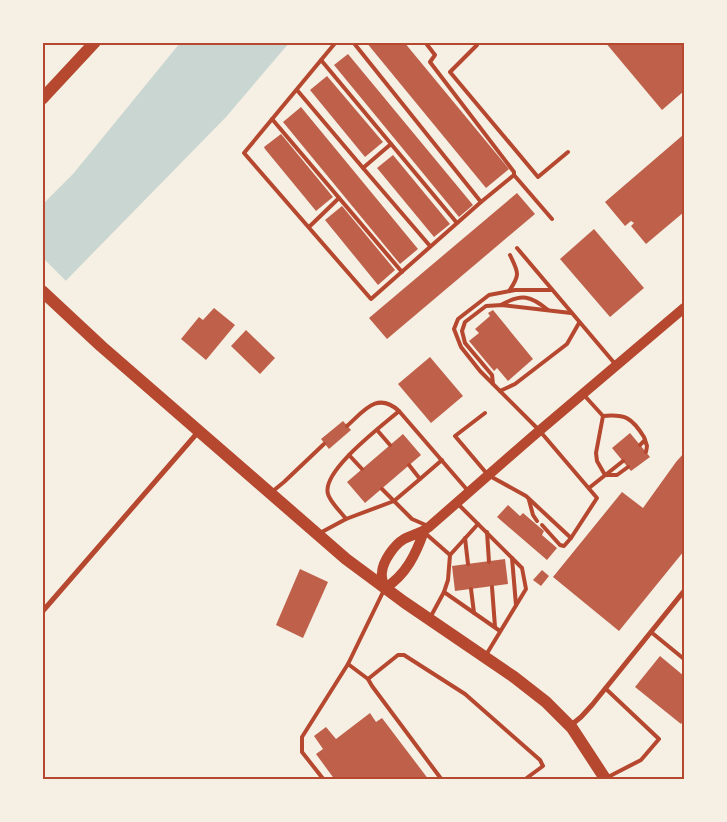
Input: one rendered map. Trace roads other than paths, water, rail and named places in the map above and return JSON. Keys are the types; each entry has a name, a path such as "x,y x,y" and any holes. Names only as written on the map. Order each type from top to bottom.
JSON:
{"main road":[{"path":"42,99 95,42"},
{"path":"42,291 72,320 317,534 385,588 546,702 570,726 606,779"},
{"path":"385,588 382,572 394,548 404,539 426,529 539,430 684,308"},
{"path":"385,588 399,578 414,557 426,529"}],"street":[{"path":"42,612 199,431"},
{"path":"570,726 581,717 684,590"}],"lane":[{"path":"336,42 244,153 371,298 514,175"},
{"path":"353,42 481,202"},
{"path":"425,42 435,55 430,62 514,172 514,175 552,219"},
{"path":"477,45 450,72 538,177 568,152"},
{"path":"321,60 457,223"},
{"path":"297,90 430,246"},
{"path":"272,119 402,272"},
{"path":"363,168 391,144"},
{"path":"309,228 339,198"},
{"path":"517,248 616,366"},
{"path":"509,291 517,280 517,270 510,254"},
{"path":"542,525 560,545 564,546 597,498 539,430 480,370 461,347 454,329 458,319 489,295 509,291 551,290"},
{"path":"500,305 514,297 535,300 548,310"},
{"path":"494,384 492,375 465,343 462,332 465,322 486,306 500,305 571,313"},
{"path":"500,390 514,384 567,344 579,323"},
{"path":"582,394 604,416 623,415 630,418 645,440 646,452"},
{"path":"347,426 372,404 379,401 392,404 469,492"},
{"path":"346,519 328,495 327,485 332,473 349,454 399,411"},
{"path":"485,413 455,436 488,474 529,500 571,538"},
{"path":"604,416 596,453 597,461 605,475"},
{"path":"378,430 390,444"},
{"path":"640,445 645,440"},
{"path":"270,493 324,444"},
{"path":"349,454 362,469"},
{"path":"317,534 346,519 394,502 442,460"},
{"path":"589,488 623,461"},
{"path":"410,465 420,479"},
{"path":"605,475 617,475 628,467"},
{"path":"382,489 450,554"},
{"path":"529,500 533,515 538,521"},
{"path":"457,502 522,568 526,589 484,657"},
{"path":"429,619 444,592 448,580 450,554 478,524"},
{"path":"487,532 489,562"},
{"path":"465,538 468,564"},
{"path":"512,558 516,604"},
{"path":"492,587 495,627"},
{"path":"324,780 302,752 302,737 348,664 385,588"},
{"path":"471,589 474,613"},
{"path":"444,592 500,631"},
{"path":"651,632 684,659"},
{"path":"368,679 398,655 404,655 465,694 540,760 543,766 524,780"},
{"path":"348,664 368,679 442,780"},
{"path":"605,688 659,739 641,760 606,779"}]}
